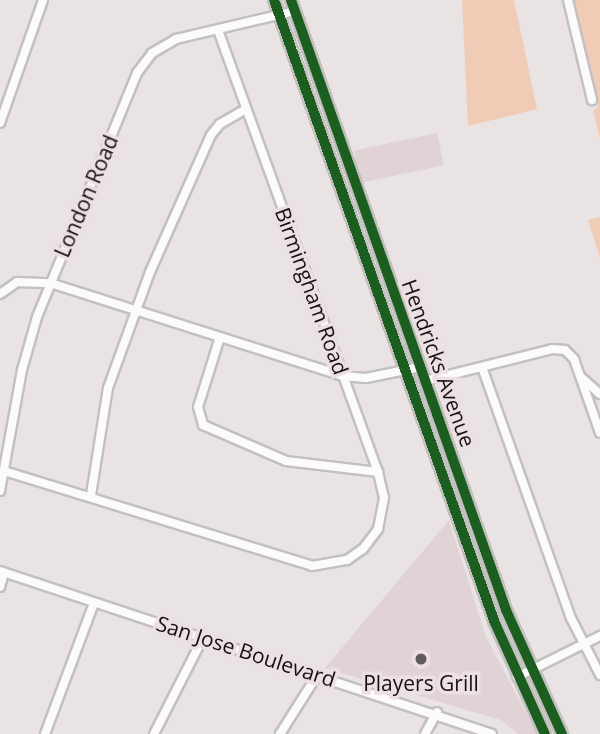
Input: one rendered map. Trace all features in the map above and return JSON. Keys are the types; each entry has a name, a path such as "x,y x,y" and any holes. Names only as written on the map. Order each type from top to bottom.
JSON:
{"main road":[{"name":"Hendricks Avenue","path":"274,0 461,526 517,677 545,734"},
{"name":"Hendricks Avenue","path":"291,0 475,522 531,671 562,734"},
{"path":"317,118 330,114"},
{"path":"345,197 358,190"},
{"path":"376,285 389,281"},
{"path":"461,526 475,522"}],"street":[{"path":"0,123 43,0"},
{"path":"568,0 592,100"},
{"name":"London Road","path":"0,491 22,370 50,283 144,62 176,39 280,17 295,11"},
{"name":"Birmingham Road","path":"91,495 301,564 339,563 363,549 378,530 383,512 378,472 218,30"},
{"path":"0,89 11,92"},
{"path":"4,471 91,495 108,388 136,311 211,135 220,124 246,109"},
{"path":"0,294 17,282 50,283 343,376 407,371 420,367"},
{"path":"220,337 198,407 203,425 286,461 378,472"},
{"path":"425,381 559,349 574,359 600,433"},
{"path":"482,367 584,644 600,676"},
{"path":"580,376 600,394"},
{"path":"592,411 600,402"},
{"path":"0,587 2,572"},
{"name":"San Jose Boulevard","path":"2,572 437,712 492,734"},
{"path":"45,734 94,603"},
{"path":"517,677 600,636"},
{"path":"154,734 202,638"},
{"path":"280,734 318,674"},
{"path":"425,734 437,712"}],"shaded area":[{"path":"462,0 514,0 537,109 468,126"},
{"path":"572,0 600,0 600,139 593,111 599,106"},
{"path":"437,133 444,165 361,183 354,151"},
{"path":"600,217 600,258 588,220"},
{"path":"449,520 486,637 537,734 518,734 501,720 325,668"}],"cycle path":[{"path":"274,0 495,623 545,734"},
{"path":"291,0 506,610 562,734"}],"place":[{"name":"Players Grill","path":"421,659"}]}
